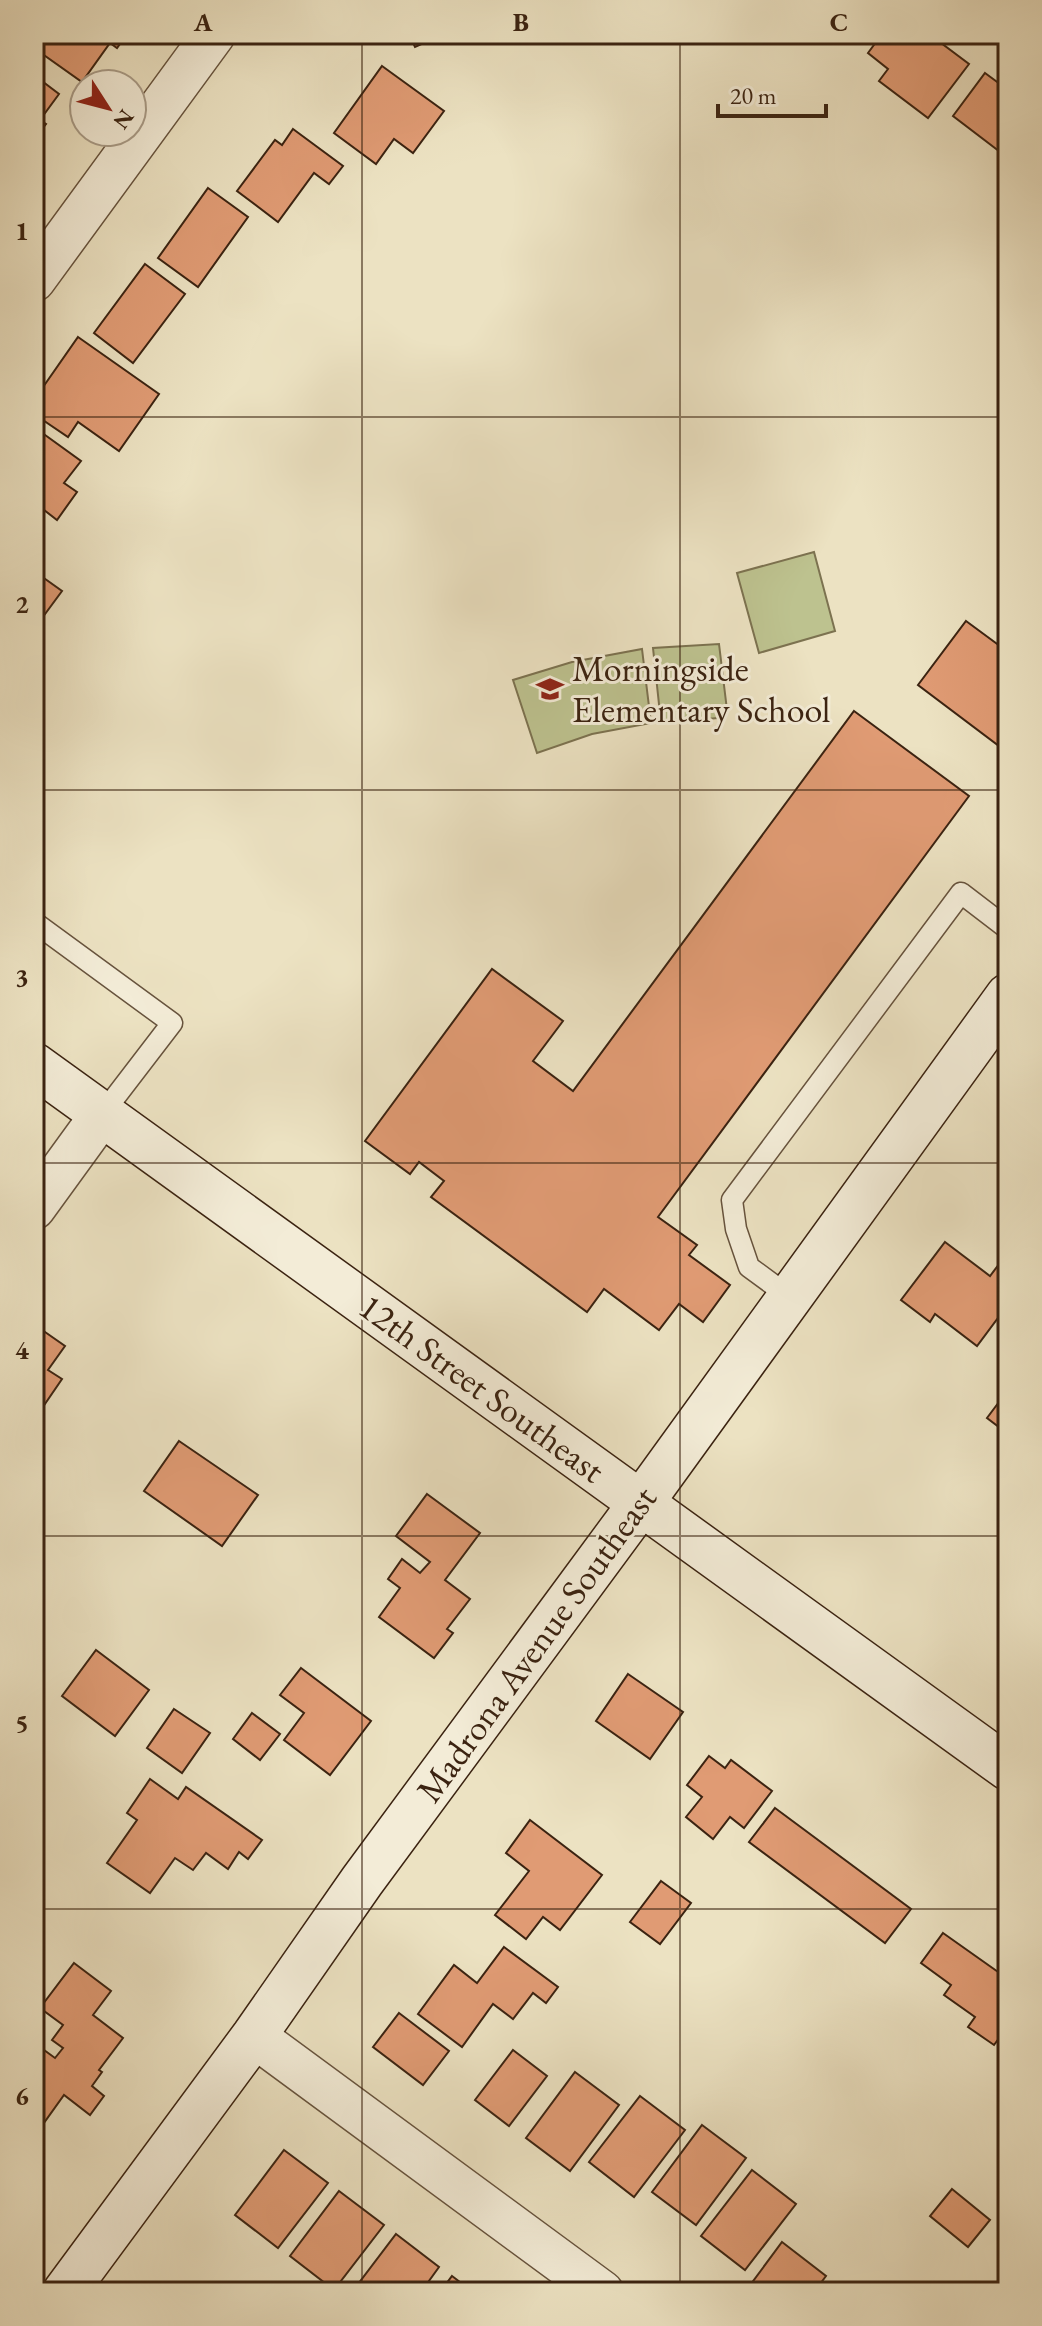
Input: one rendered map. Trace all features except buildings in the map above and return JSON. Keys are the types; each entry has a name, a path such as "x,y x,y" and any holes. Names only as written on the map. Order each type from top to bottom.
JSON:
{"main road":[{"name":"Madrona Avenue Southeast","path":"65,2292 1008,996"},
{"name":"12th Street Southeast","path":"34,1065 1008,1768"}],"street":[{"path":"34,280 214,34"},
{"path":"34,1208 103,1113"},
{"path":"254,2036 585,2288"}],"lane":[{"path":"790,1297 749,1267 736,1229 732,1200 961,893 1008,929"},
{"path":"34,922 172,1023 103,1113"}],"green space":[{"path":"814,552 835,631 759,653 737,573"},
{"path":"719,644 727,710 718,718 661,723 653,648"},
{"path":"642,649 651,723 592,734 537,753 513,680 572,662"}],"place":[{"name":"Morningside Elementary School","path":"550,689"}]}
